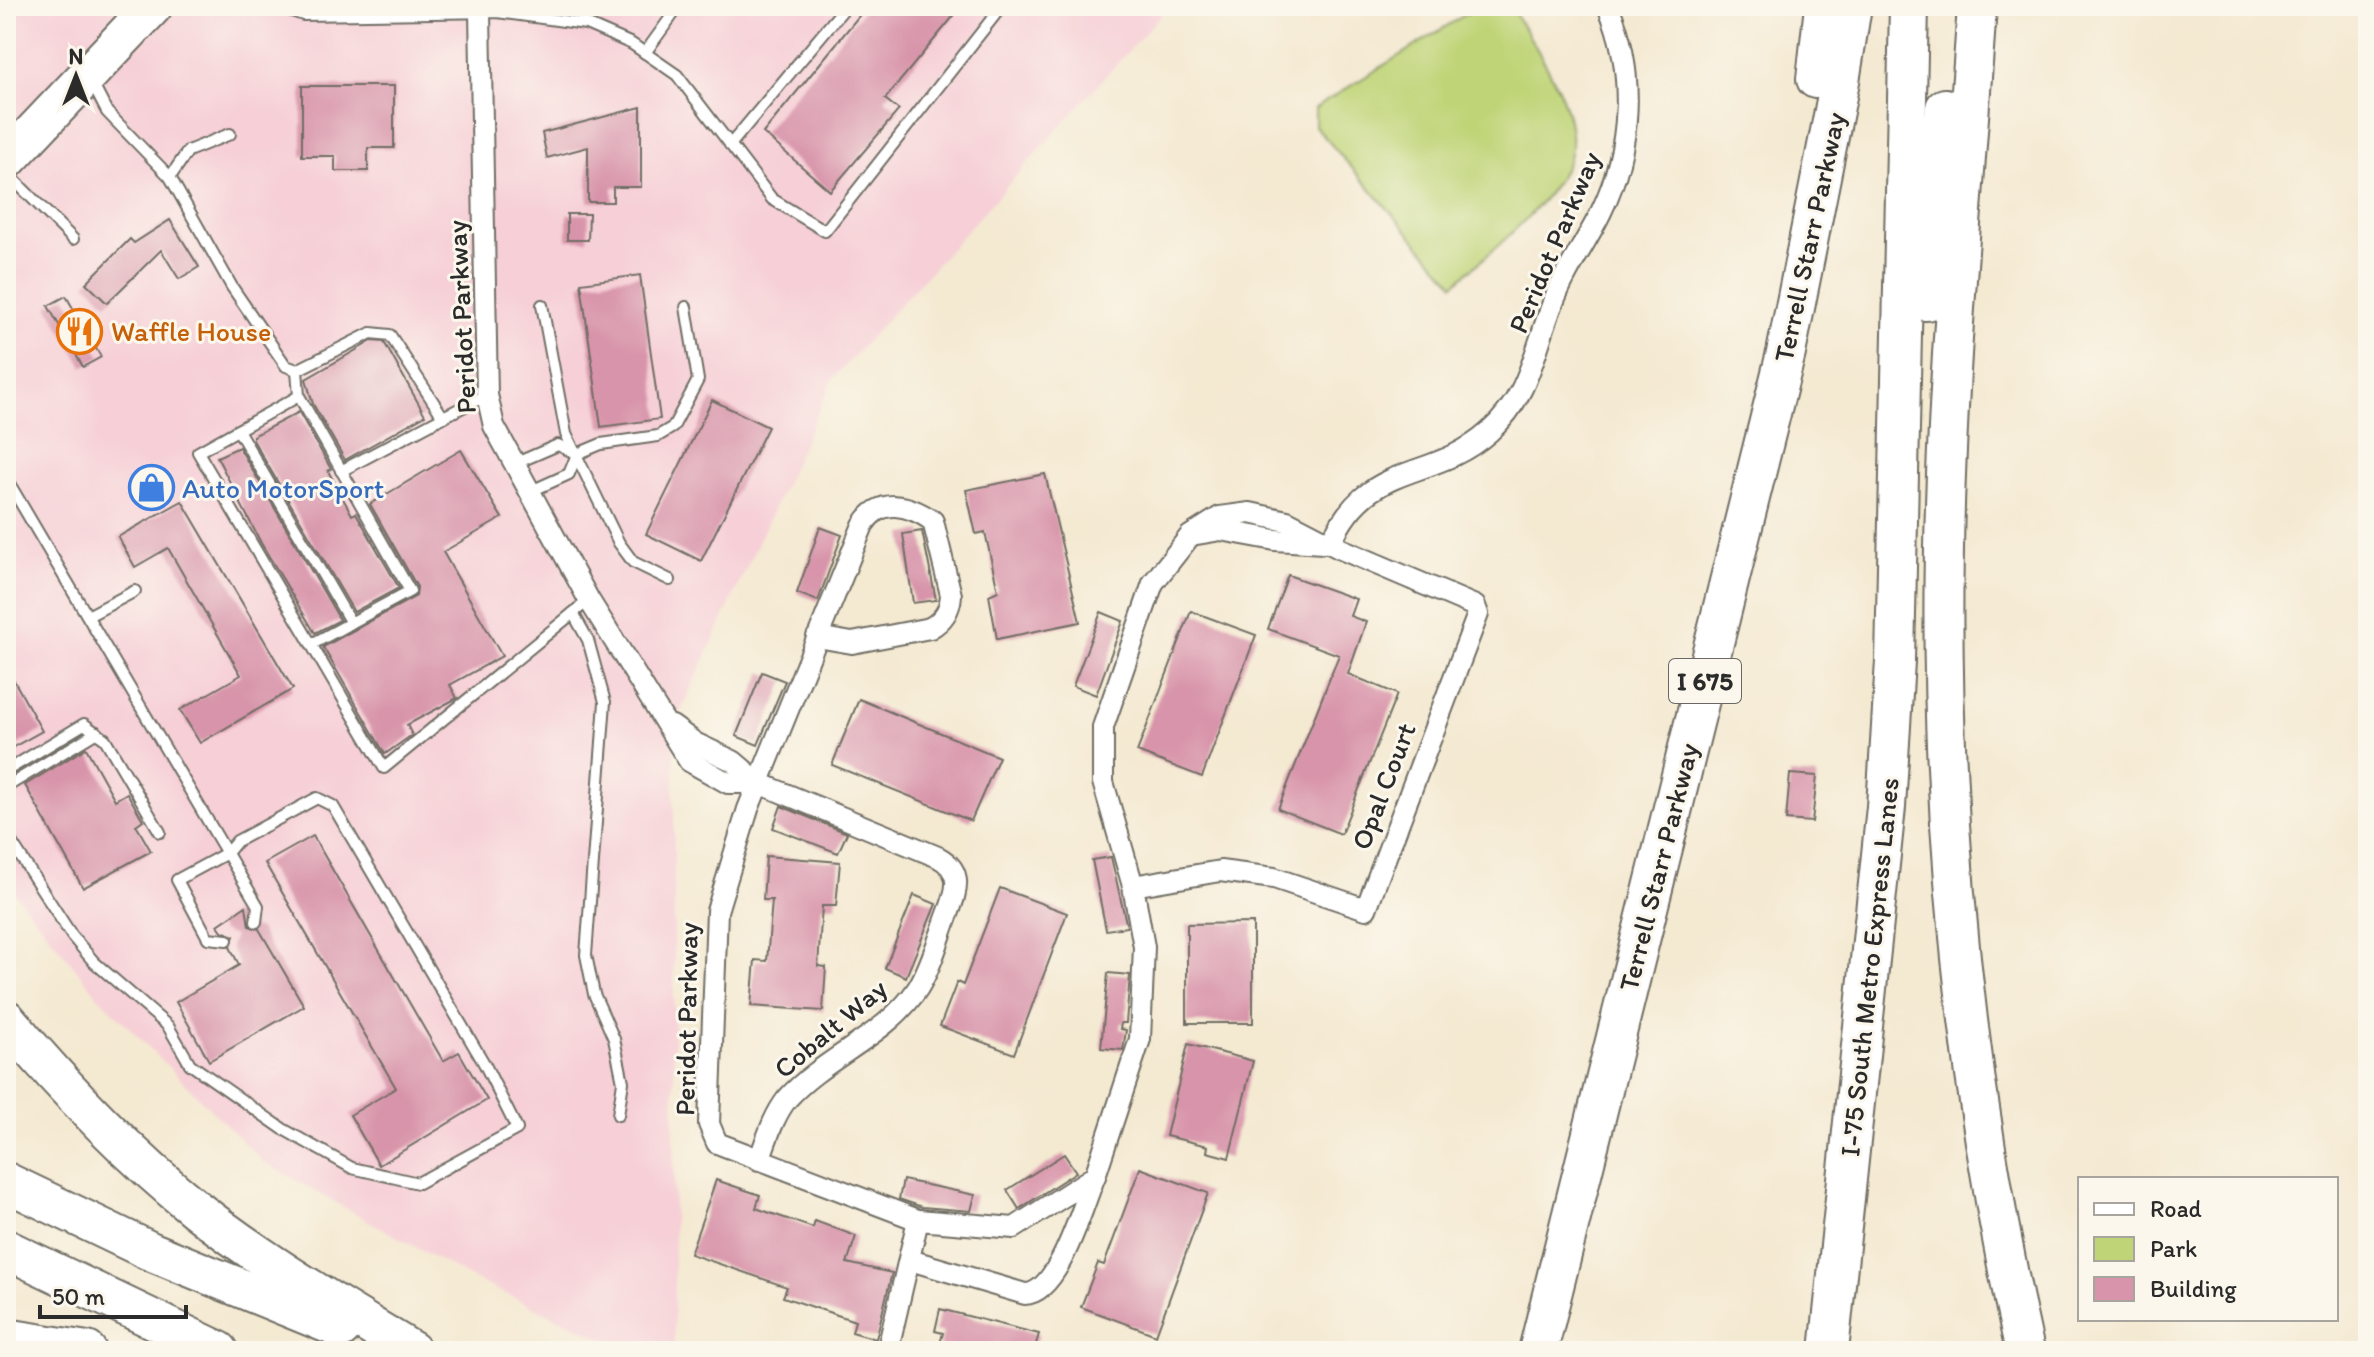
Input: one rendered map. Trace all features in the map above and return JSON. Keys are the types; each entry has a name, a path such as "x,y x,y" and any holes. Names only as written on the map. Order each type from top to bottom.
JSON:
{"highway":[{"path":"6,124 136,12 175,6"},
{"path":"1786,353 1824,6"},
{"name":"Terrell Starr Parkway","path":"1538,1351 1786,353 1852,6"},
{"path":"1898,583 1909,6"},
{"path":"1898,583 1950,49 1958,6"},
{"path":"1977,6 1949,395 1944,550 1948,790 1961,960 1979,1113 2025,1351"},
{"path":"1970,117 1990,6"},
{"path":"6,161 88,75 136,12"},
{"name":"I-75 South Metro Express Lanes","path":"1829,1351 1886,807 1898,583"},
{"path":"6,1019 105,1129 199,1211 285,1273 412,1351"},
{"path":"6,1182 150,1251 395,1351"},
{"path":"6,1249 219,1351"},
{"path":"6,1338 87,1351"}],"street":[{"name":"Peridot Parkway","path":"1331,543 1351,511 1377,485 1434,464 1474,443 1497,425 1523,389 1556,294 1606,201 1622,152 1626,77 1618,32 1608,6"},
{"name":"Peridot Parkway","path":"489,10 487,395 494,426 529,492 581,607 694,766 728,783 759,783 717,911 709,1124 717,1143 918,1220 1014,1228 1095,1176"},
{"path":"759,783 817,637 863,525 873,511 891,506 933,521 951,595 949,607 941,621 930,628 852,643 817,637"},
{"path":"910,1260 1025,1294 1036,1293 1055,1273 1095,1176 1140,1039 1144,947 1133,886 1103,782 1103,727 1153,583 1190,536 1220,517 1250,513 1287,521 1331,543"},
{"name":"Opal Court","path":"1133,886 1220,871 1274,878 1366,909 1478,614 1475,606 1331,543"},
{"name":"Cobalt Way","path":"759,783 938,857 949,864 957,880 955,897 918,987 897,1010 789,1097 774,1120 759,1160"},
{"path":"890,1340 918,1220"}],"lane":[{"path":"277,6 303,15 489,10 586,24 645,53 677,75 772,199 825,231 1002,6"},
{"path":"645,53 679,6"},
{"path":"730,145 846,6"},
{"path":"88,75 107,112 170,177 232,287 286,366 297,370 371,333 390,335 443,417"},
{"path":"170,177 188,151 230,134"},
{"path":"6,172 73,239"},
{"path":"542,305 560,414 577,454 619,543 633,562 670,580"},
{"path":"529,492 569,474 577,454 601,444 658,436 673,427 698,380 686,307"},
{"path":"297,370 299,396 410,591 312,644"},
{"path":"341,471 487,395"},
{"path":"299,396 198,452 384,768 581,607 605,702 586,955 594,994 614,1039 623,1082 618,1115"},
{"path":"238,430 351,623"},
{"path":"514,464 558,445 577,454"},
{"path":"6,478 258,906 256,922"},
{"path":"88,616 135,591"},
{"path":"6,771 84,724 105,739 160,832"},
{"path":"6,787 97,732"},
{"path":"6,834 72,936 94,962 168,1026 190,1064 283,1129 352,1168 418,1183 517,1129 485,1065 333,806 317,798 237,841 227,853 177,880 208,938 227,940"}],"shaded area":[{"path":"6,6 1169,6 833,379 674,726 674,1351 629,1351 469,1277 263,1162 97,995 6,882"}],"green space":[{"path":"1479,6 1510,6 1555,81 1570,124 1571,145 1559,179 1533,212 1454,284 1315,126 1315,108"}],"building":[{"path":"867,6 962,6 885,99 899,110 830,191 763,133"},
{"path":"302,86 394,86 394,148 368,148 368,171 335,171 335,156 302,156"},
{"path":"641,107 641,187 613,187 613,202 588,202 588,147 547,158 542,133"},
{"path":"567,214 589,214 588,240 567,240"},
{"path":"170,220 199,267 179,279 161,250 107,303 86,283 130,239 134,243"},
{"path":"640,275 660,419 601,427 581,283"},
{"path":"66,296 101,357 83,367 48,306"},
{"path":"372,341 384,342 425,415 345,460 313,404 306,379"},
{"path":"712,400 768,427 701,561 646,534"},
{"path":"299,412 352,515 356,513 399,588 354,612 253,440 253,436"},
{"path":"239,447 340,620 315,633 261,543 217,457"},
{"path":"461,450 502,518 443,552 502,656 450,685 457,698 407,725 412,735 385,754 323,647 416,596 417,587 370,504"},
{"path":"1045,474 1080,622 997,639 989,595 998,591 985,532 976,534 966,490"},
{"path":"182,501 293,689 200,743 180,710 241,675 168,548 135,567 118,537"},
{"path":"820,527 842,535 818,601 797,593"},
{"path":"922,531 936,600 913,603 903,534"},
{"path":"1288,575 1356,599 1350,616 1366,622 1348,674 1397,694 1341,834 1278,809 1339,655 1268,629"},
{"path":"1191,611 1256,635 1202,777 1137,752"},
{"path":"1101,612 1123,621 1096,695 1073,686"},
{"path":"6,666 42,731 6,751"},
{"path":"762,672 785,681 758,745 736,736"},
{"path":"859,699 999,757 971,821 832,765"},
{"path":"86,748 115,800 127,793 143,820 136,825 151,851 83,888 25,785"},
{"path":"1790,774 1817,776 1812,822 1786,820"},
{"path":"781,806 847,833 838,853 773,828"},
{"path":"313,836 443,1061 459,1052 487,1100 379,1165 350,1115 396,1088 265,863"},
{"path":"766,856 840,862 836,906 822,906 818,966 826,967 823,1011 751,1006 755,960 767,961 772,900 763,900"},
{"path":"1111,857 1127,927 1106,930 1092,860"},
{"path":"1000,888 1067,913 1014,1054 940,1026 957,982 963,985"},
{"path":"914,895 936,904 906,977 885,968"},
{"path":"246,906 249,926 259,929 304,1006 209,1061 176,1002 239,965 230,947 234,936 222,931 218,925"},
{"path":"1253,923 1253,1023 1187,1023 1187,924"},
{"path":"1108,973 1130,975 1126,1023 1121,1023 1120,1029 1126,1030 1123,1050 1101,1048"},
{"path":"1188,1044 1253,1061 1229,1158 1207,1152 1208,1146 1166,1136"},
{"path":"1064,1154 1076,1172 1019,1209 1007,1190"},
{"path":"1140,1168 1208,1193 1156,1335 1081,1307 1098,1263 1104,1265"},
{"path":"716,1180 760,1195 756,1208 813,1228 815,1221 856,1236 847,1263 892,1273 876,1339 852,1332 855,1321 783,1297 787,1287 690,1254"},
{"path":"903,1180 975,1195 971,1211 922,1207 899,1199"},
{"path":"940,1309 1039,1334 1034,1351 938,1351 943,1333 935,1331"}],"place":[{"name":"Waffle House","path":"80,331"},
{"name":"Auto MotorSport","path":"151,488"}]}
